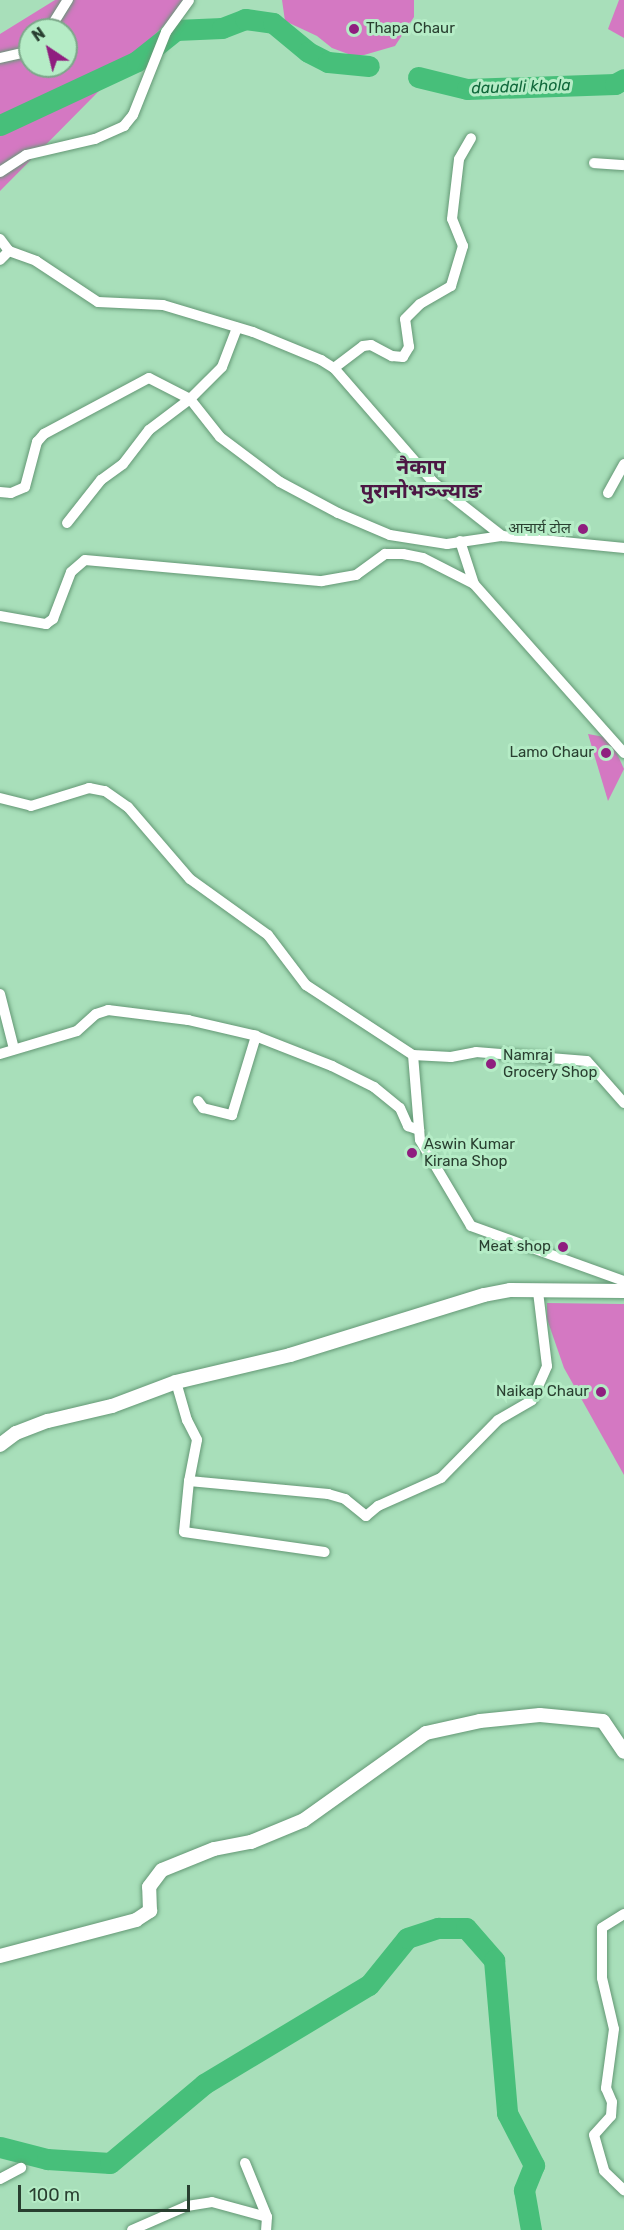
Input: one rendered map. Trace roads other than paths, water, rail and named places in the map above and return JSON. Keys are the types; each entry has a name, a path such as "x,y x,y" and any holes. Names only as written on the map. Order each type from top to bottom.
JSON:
{"street":[{"path":"57,18 68,0"},
{"path":"0,172 26,155 94,139 124,126 133,115 164,36 189,0"},
{"path":"0,58 18,54"},
{"path":"333,368 363,346 371,345 392,356 403,357 409,347 405,319 420,304 452,286 463,246 452,219 459,159 471,138"},
{"path":"594,163 624,165"},
{"path":"0,239 9,251 36,261 98,302 163,305 237,328 333,368 433,482 502,536"},
{"path":"0,260 9,251"},
{"path":"67,523 101,480 123,464 149,429 190,399 222,367 237,328"},
{"path":"0,492 11,494 25,487 37,442 44,434 147,379 190,399 220,436 280,482 338,513 390,534 447,544 502,536 624,548"},
{"path":"608,493 624,464"},
{"path":"460,541 474,584"},
{"path":"0,616 46,624 53,620 72,572 85,560 322,581 356,575 385,554 403,554 423,558 474,584 624,753"},
{"path":"0,798 32,806 89,788 105,792 129,807 190,879 268,935 306,985 412,1056 451,1058 476,1052 504,1057 587,1061 624,1103"},
{"path":"0,994 14,1049"},
{"path":"0,1054 77,1031 96,1014 108,1010 188,1020 256,1036 375,1087 400,1108 408,1126 419,1130"},
{"path":"198,1101 203,1108 232,1115 256,1036"},
{"path":"412,1056 419,1130 426,1156 471,1226 624,1281"},
{"path":"0,1445 16,1433 48,1421 112,1406 176,1382 290,1355 463,1300 510,1290 624,1291"},
{"path":"189,1481 328,1494 345,1499 366,1516 378,1506 441,1478 498,1420 532,1400 548,1366 538,1292"},
{"path":"176,1382 187,1420 197,1440 189,1481 184,1532 325,1552"},
{"path":"0,1956 136,1920 150,1911 148,1887 162,1870 214,1850 251,1842 304,1820 426,1733 480,1721 540,1715 603,1721 624,1752"},
{"path":"624,1914 602,1928 602,1978 619,2046 606,2075 612,2102 610,2116 594,2135 604,2171 624,2190"},
{"path":"245,2163 267,2217 266,2230"},
{"path":"0,2179 21,2168"},
{"path":"132,2230 187,2206 212,2202 267,2217"}],"waterway":[{"name":"daudali khola","path":"0,125 137,61 176,30 222,28 245,19 273,23 308,52 328,62 369,66"},
{"name":"daudali khola","path":"418,77 467,89 615,84 624,79"},
{"path":"0,2147 47,2159 110,2163 204,2084 369,1985 407,1938 438,1928 466,1928 494,1960 507,2113 534,2165 524,2190 531,2230"}],"place":[{"name":"Thapa Chaur","path":"354,29"},
{"name":"आचार्य टोल","path":"583,529"},
{"name":"Lamo Chaur","path":"606,753"},
{"name":"Namraj Grocery Shop","path":"491,1064"},
{"name":"Aswin Kumar Kirana Shop","path":"412,1153"},
{"name":"Meat shop","path":"563,1247"},
{"name":"Naikap Chaur","path":"601,1392"}],"district":[{"name":"नैकाप पुरानोभञ्ज्याङ","path":"421,479"}]}
